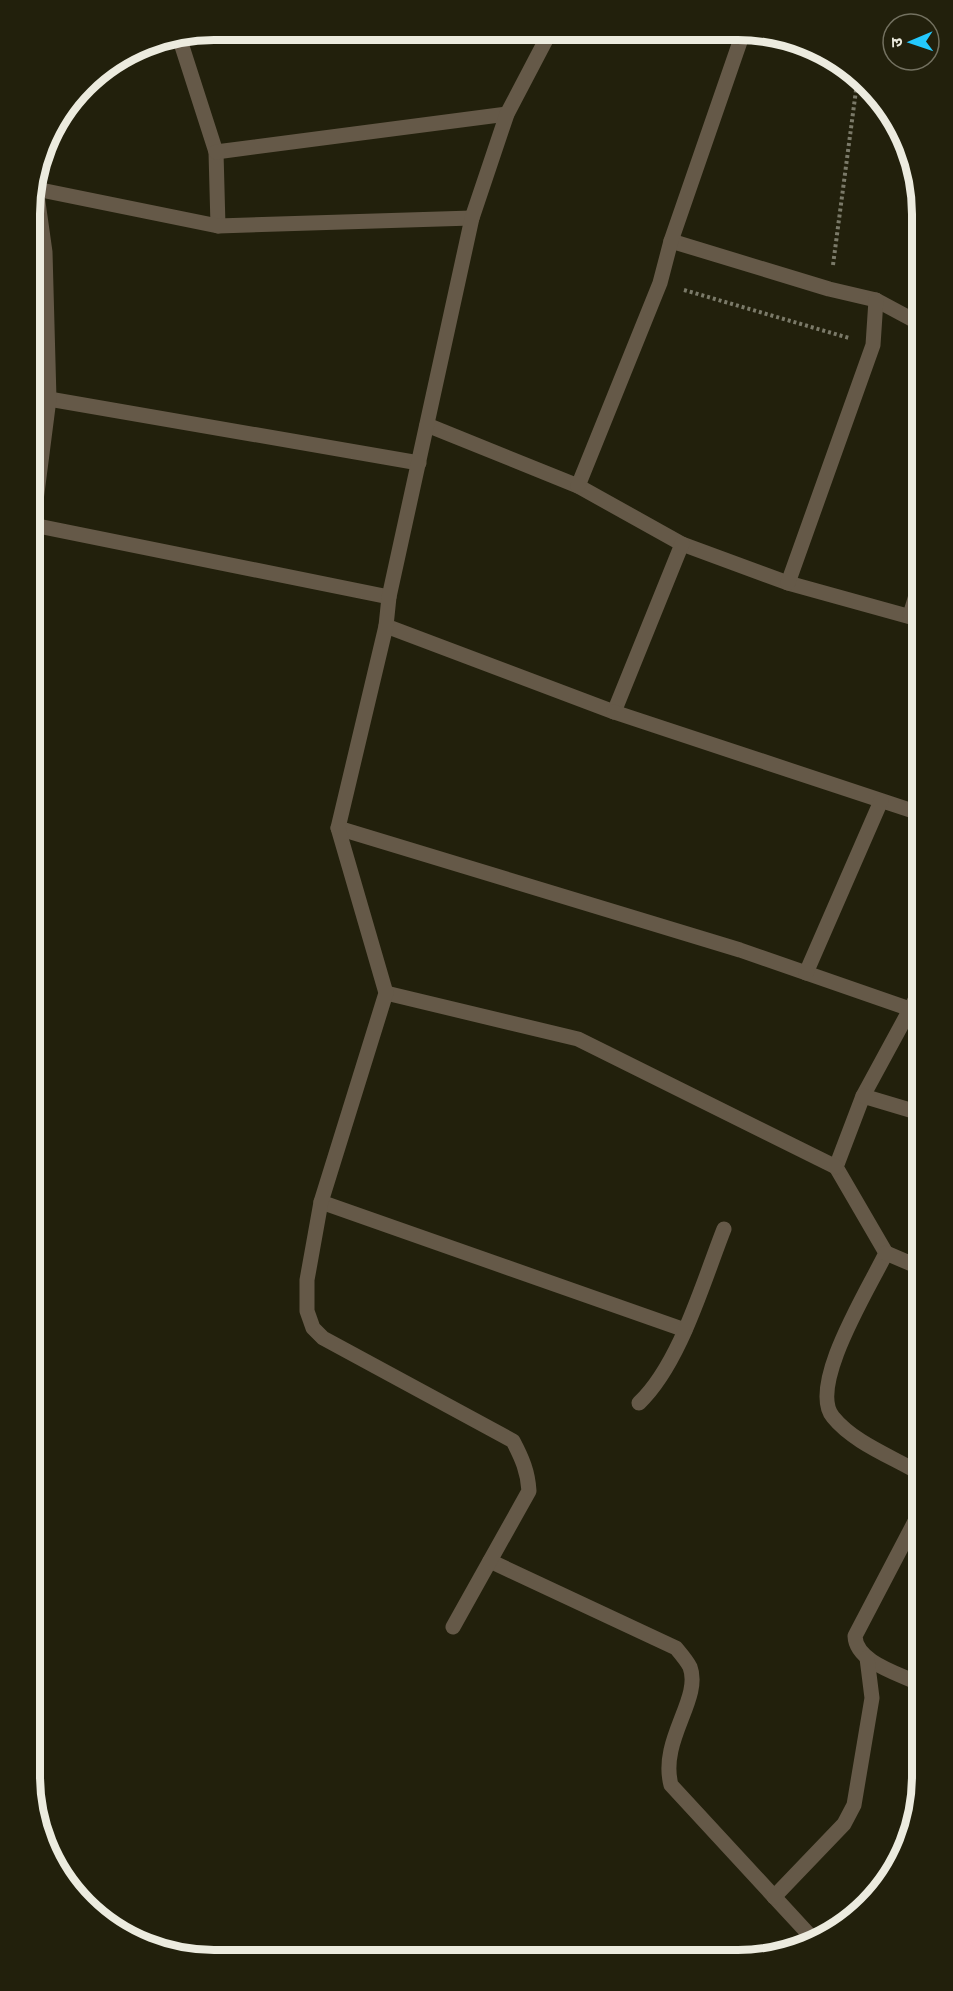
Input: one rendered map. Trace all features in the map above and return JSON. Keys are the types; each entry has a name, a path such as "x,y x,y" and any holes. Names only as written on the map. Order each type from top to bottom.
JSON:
{"street":[{"path":"453,1627 529,1491 528,1474 520,1454 513,1441 323,1338 313,1329 307,1311 307,1280 321,1202 386,993 338,828 386,626 389,597 472,218 507,114 546,40"},
{"path":"578,486 660,283 671,242 741,40"},
{"path":"181,44 216,152 218,226"},
{"path":"216,152 507,114"},
{"path":"43,186 218,226 472,218"},
{"path":"41,225 45,252 49,399 41,463"},
{"path":"671,242 830,289 876,300 912,319"},
{"path":"788,583 873,345 876,300"},
{"path":"49,399 418,463"},
{"path":"427,425 578,486 682,544 788,583 912,616"},
{"path":"41,526 389,597"},
{"path":"614,712 682,544"},
{"path":"386,626 614,712 912,811"},
{"path":"806,973 881,801"},
{"path":"338,828 605,907 910,1010"},
{"path":"386,993 578,1039 836,1167 886,1253 912,1264"},
{"path":"836,1167 863,1096 912,1006"},
{"path":"863,1096 912,1111"},
{"path":"321,1202 685,1330"},
{"path":"639,1403 651,1392 685,1330 724,1229"},
{"path":"886,1253 841,1344 830,1375 826,1396 831,1415 848,1431 912,1468"},
{"path":"912,1526 858,1626 856,1644 867,1658 912,1680"},
{"path":"490,1561 676,1648 690,1668 691,1692 670,1746 667,1769 671,1785 809,1935"},
{"path":"774,1897 844,1824 854,1805 872,1698 867,1658"}],"path":[{"path":"830,289 856,88"},
{"path":"660,283 873,345"}]}
